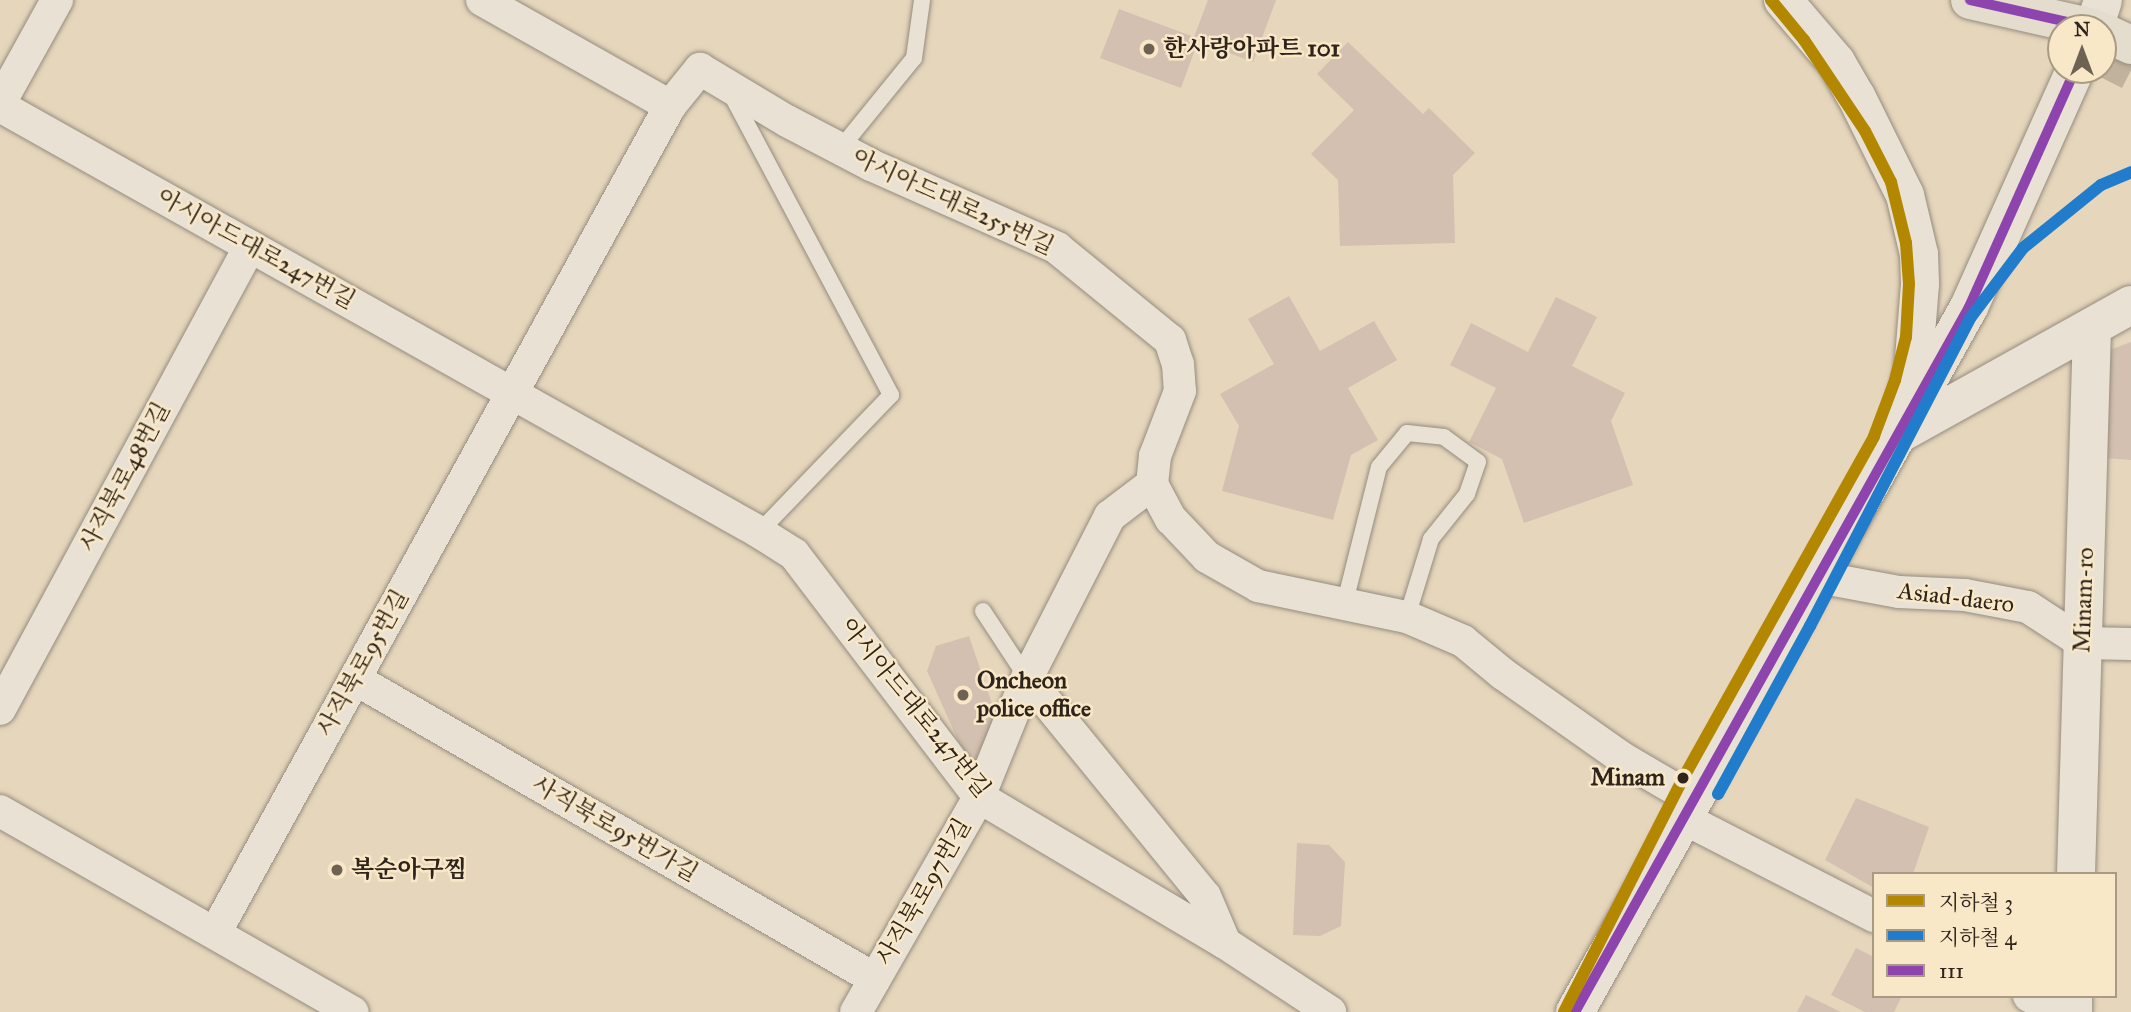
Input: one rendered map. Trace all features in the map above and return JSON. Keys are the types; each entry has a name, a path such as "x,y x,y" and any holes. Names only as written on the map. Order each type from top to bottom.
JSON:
{"main road":[{"path":"1783,0 1836,62 1905,195 1919,254 1919,304 1913,371 1899,434"},
{"path":"1970,0 2047,17"},
{"path":"2053,0 2074,14"},
{"path":"1575,1012 1969,307 2070,84"},
{"path":"1899,434 2131,305"},
{"name":"Minam-ro","path":"2076,872 2092,327"}],"street":[{"name":"아시아드대로247번길","path":"57,0 0,104 760,532 794,554 979,797 1225,943 1330,1012"},
{"path":"482,0 670,106 512,393"},
{"name":"아시아드대로255번길","path":"670,106 700,69 840,149 1057,248 1170,340 1178,364 1180,391 1155,456 1152,484"},
{"name":"사직북로48번길","path":"0,709 250,246"},
{"name":"사직북로95번길","path":"215,933 512,393"},
{"path":"1152,484 1171,519 1207,557 1258,586 1407,617 1463,641 1503,674 1622,758 1688,809 1872,915"},
{"name":"사직북로97번길","path":"856,1012 979,797 1027,678 1110,516 1152,484"},
{"name":"Asiad-daero","path":"1818,577 1899,592 1965,595 2028,607 2083,643"},
{"path":"2083,643 2131,644"},
{"path":"1027,678 1205,896 1225,943"},
{"name":"사직북로95번가길","path":"355,679 875,979"},
{"path":"0,811 353,1012"},
{"path":"2033,998 2059,1012"}],"lane":[{"path":"840,149 914,58 922,0"},
{"path":"727,85 891,395 760,532"},
{"path":"1345,602 1379,467 1407,433 1444,437 1478,462 1467,494 1431,539 1407,617"},
{"path":"983,611 1027,678"}],"building":[{"name":"한사랑아파트 101","path":"1208,0 1276,0 1253,62 1198,41 1181,88 1100,58 1119,9 1194,37"},
{"path":"1348,42 1423,114 1429,108 1475,153 1453,175 1455,243 1340,246 1338,180 1311,154 1354,110 1317,74"},
{"path":"1289,296 1320,351 1374,321 1397,360 1348,388 1378,440 1351,455 1333,520 1222,491 1239,426 1220,394 1274,364 1248,319"},
{"path":"1556,297 1597,317 1572,366 1625,393 1611,421 1633,485 1524,523 1502,459 1469,442 1496,388 1450,365 1471,323 1528,352"},
{"path":"2131,342 2131,460 2105,458 2107,351"},
{"name":"Oncheon police office","path":"969,636 997,718 973,774 927,671 936,646"},
{"path":"1856,798 1929,827 1914,872 1872,872 1872,887 1825,860"},
{"path":"1297,843 1329,845 1345,862 1341,926 1320,936 1293,935"},
{"path":"1856,948 1872,956 1872,998 1901,998 1894,1012 1865,1012 1831,995"},
{"path":"1806,995 1841,1012 1797,1012"}],"tunnel":[{"path":"2117,64 2131,71"}],"metro line":[{"name":"3","path":"1564,1012 1681,782 1874,436 1895,380 1906,337 1909,284 1906,243 1891,182 1865,131 1804,40 1771,0"},
{"name":"4","path":"1718,794 1810,626 1971,317 2023,248 2101,185 2131,172"}],"transit line":[{"name":"111","path":"1970,0 2047,17"},
{"name":"111","path":"1575,1012 1969,307 2069,84"}],"place":[{"name":"한사랑아파트 101","path":"1149,49"},
{"name":"Oncheon police office","path":"963,695"},
{"name":"Minam","path":"1683,778"},
{"name":"복순아구찜","path":"337,870"}]}
